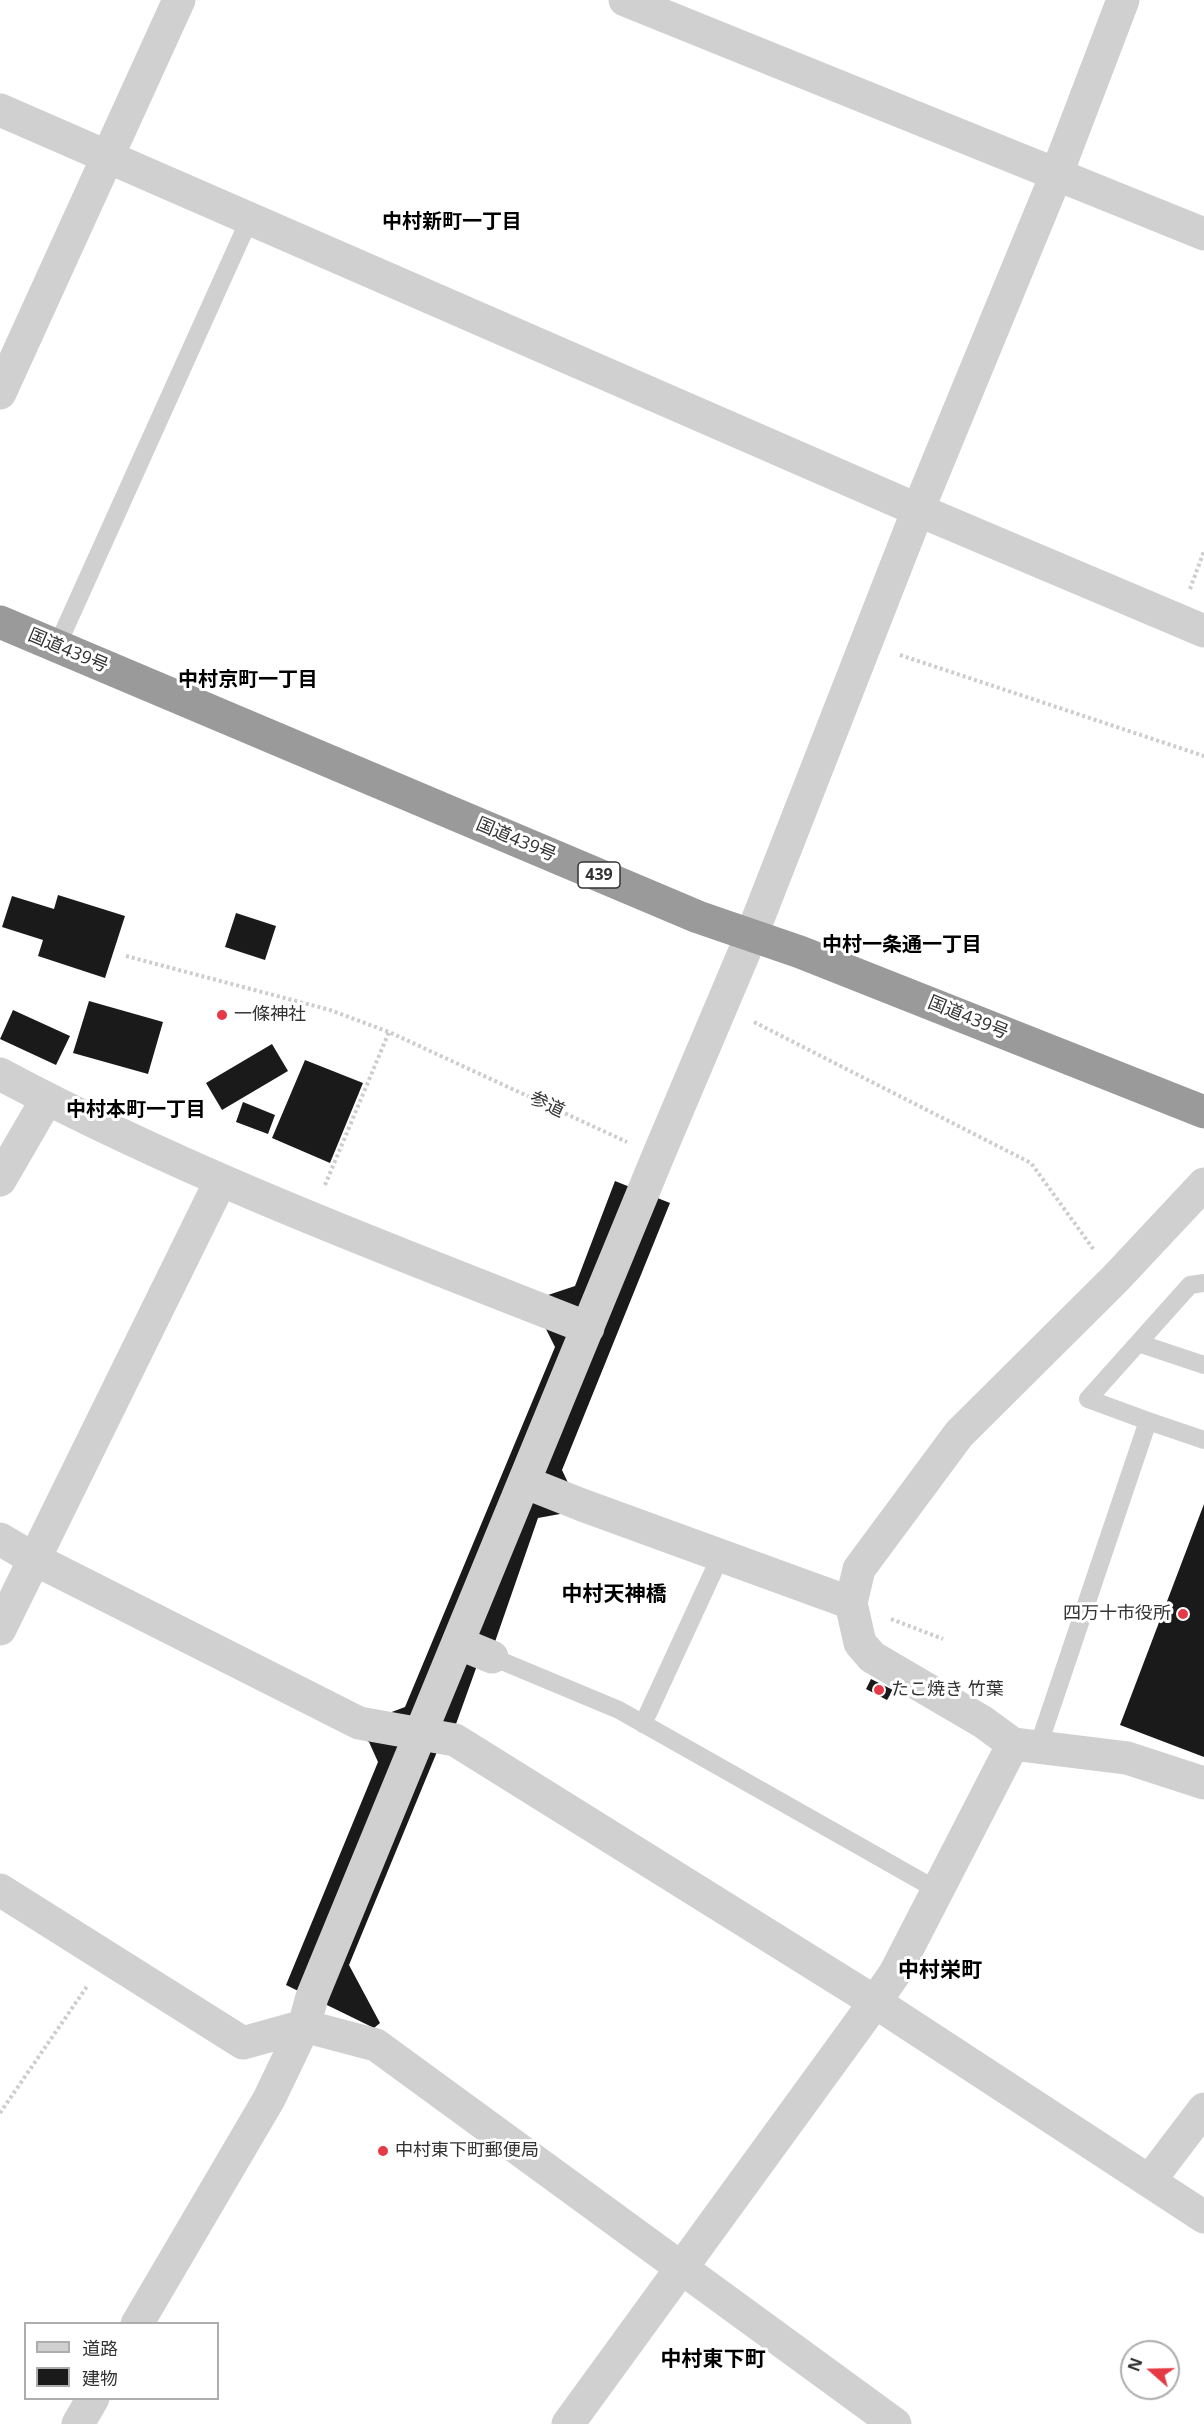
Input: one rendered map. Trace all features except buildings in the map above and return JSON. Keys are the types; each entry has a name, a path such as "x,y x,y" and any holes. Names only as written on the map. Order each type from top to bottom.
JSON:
{"highway":[{"name":"国道439号","path":"0,622 698,917 752,934 1204,1112"}],"street":[{"path":"0,393 179,0"},
{"path":"624,0 1204,234"},
{"path":"138,2322 269,2099 304,2026 312,1997 658,1156 752,934 918,510 1057,173 1123,0"},
{"path":"0,110 918,510 1204,631"},
{"path":"0,1074 47,1099 311,1219 588,1328"},
{"path":"0,1180 47,1099"},
{"path":"0,1629 221,1180"},
{"path":"1204,1184 1116,1278 958,1434 859,1569 851,1603 860,1643 872,1656 1025,1746 1127,1758 1204,1783"},
{"path":"524,1482 851,1603"},
{"path":"0,1539 34,1559 359,1723 455,1740 875,2002 1204,2217"},
{"path":"458,1643 492,1657"},
{"path":"568,2424 895,1973 937,1890 1025,1746"},
{"path":"0,1890 243,2043 304,2026 376,2045 895,2424"},
{"path":"1150,2180 1204,2109"},
{"path":"78,2424 92,2400"}],"lane":[{"path":"57,646 250,218"},
{"path":"1204,1283 1190,1285 1088,1399 1204,1440"},
{"path":"1138,1343 1204,1365"},
{"path":"1025,1746 1148,1421"},
{"path":"643,1724 721,1555"},
{"path":"492,1657 619,1710 937,1890"}],"path":[{"path":"865,644 1204,756"},
{"name":"参道","path":"126,956 298,1000 389,1032 658,1156"},
{"path":"721,1005 1031,1163 1116,1278"},
{"path":"311,1219 389,1032"},
{"path":"851,1603 943,1639"},
{"path":"0,2113 108,1957"}],"place":[{"name":"一條神社","path":"222,1015"},
{"name":"四万十市役所","path":"1183,1614"},
{"name":"たこ焼き 竹葉","path":"879,1690"},
{"name":"中村東下町郵便局","path":"383,2151"}],"district":[{"name":"中村新町一丁目","path":"452,222"},
{"name":"中村京町一丁目","path":"248,680"},
{"name":"中村一条通一丁目","path":"902,945"},
{"name":"中村本町一丁目","path":"136,1110"},
{"name":"中村天神橋","path":"614,1595"},
{"name":"中村栄町","path":"940,1971"},
{"name":"中村東下町","path":"713,2360"}]}
